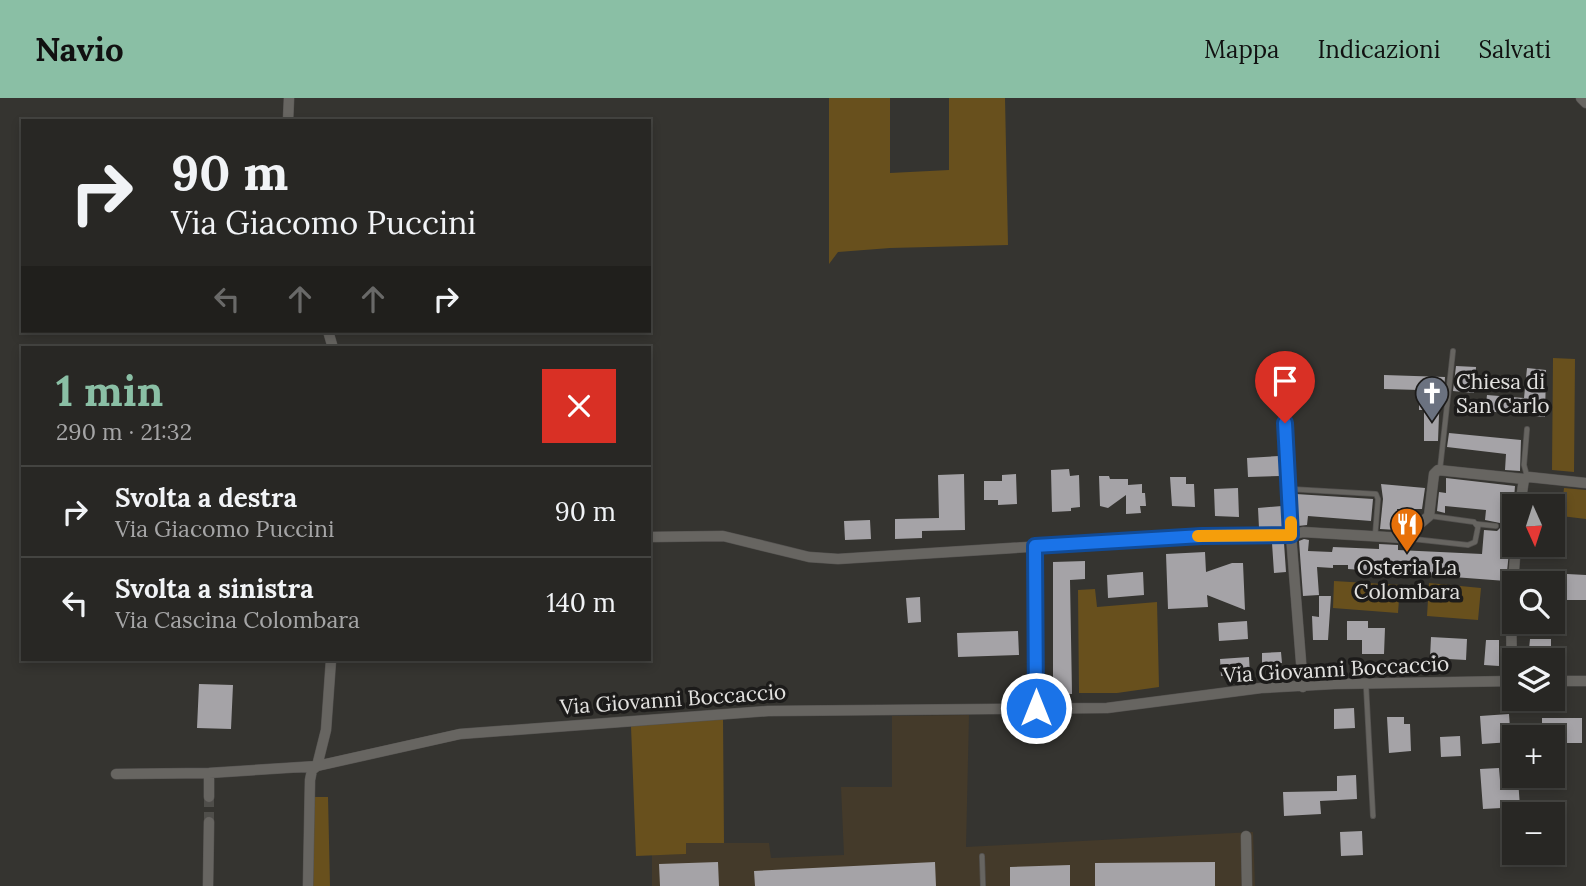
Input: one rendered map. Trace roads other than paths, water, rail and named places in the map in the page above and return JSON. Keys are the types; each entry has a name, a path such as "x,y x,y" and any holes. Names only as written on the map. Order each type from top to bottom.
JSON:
{"street":[{"path":"288,119 289,98"},
{"path":"1581,98 1586,103"},
{"path":"1283,401 1303,687"},
{"path":"651,537 723,536 809,557 838,559 1202,536 1291,535 1303,532 1403,538 1429,516 1434,474 1440,470 1586,483"},
{"path":"1522,494 1525,478"},
{"path":"1035,546 1036,708"},
{"path":"1512,648 1511,608 1515,557"},
{"path":"308,886 310,780 312,770 317,766 326,730 331,661"},
{"name":"Via Giovanni Boccaccio","path":"116,774 209,773 317,766 460,734 768,711 1125,707 1261,688 1502,681"},
{"path":"1565,681 1586,681"},
{"path":"209,773 209,797"},
{"path":"208,886 209,822"},
{"path":"1246,836 1247,886"}],"lane":[{"path":"1440,470 1453,351"},
{"path":"1525,478 1527,429"},
{"path":"1290,489 1376,494 1375,538"},
{"path":"1429,516 1471,520 1476,524 1496,526"},
{"path":"1403,538 1468,545 1475,542 1476,524"},
{"path":"1366,684 1373,817"},
{"path":"982,856 983,886"}],"tunnel":[{"path":"209,797 209,822"}],"place":[{"name":"Chiesa di San Carlo","path":"1432,423"},
{"name":"Osteria La Colombara","path":"1407,554"}]}
